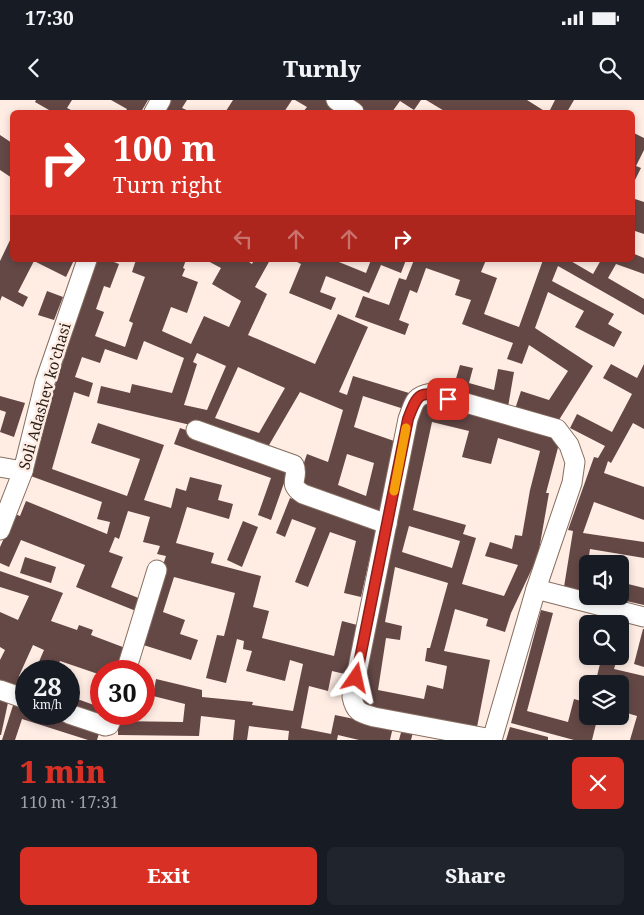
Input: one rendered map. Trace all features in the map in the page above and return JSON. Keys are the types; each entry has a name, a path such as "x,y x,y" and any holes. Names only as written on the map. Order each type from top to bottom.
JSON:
{"street":[{"path":"336,100 351,110"},
{"name":"Soli Adashev ko'chasi","path":"0,530 23,471 45,382 86,262"},
{"path":"430,394 557,429 569,445 575,462 572,483 536,589 492,740 374,717 361,713 354,707 352,697 408,419 415,401 420,395 430,394"},
{"path":"196,430 294,465 296,468 294,484 296,490 387,524"},
{"path":"0,467 23,471"},
{"path":"129,660 157,570"},
{"path":"536,589 644,617"},
{"path":"0,690 15,695"}],"building":[{"path":"36,100 72,100 67,108 71,110 49,110 35,102"},
{"path":"111,100 148,100 142,110 127,109"},
{"path":"169,100 187,100 182,108 186,110 163,110"},
{"path":"233,100 292,100 285,110 227,110"},
{"path":"295,100 326,100 340,110 305,110 307,107"},
{"path":"340,100 421,100 414,110 400,101 393,110 356,110"},
{"path":"426,100 527,100 543,110 443,110"},
{"path":"555,100 574,100 568,110 550,110"},
{"path":"635,134 644,138 644,150 636,166 641,168 635,180"},
{"path":"0,135 10,142 10,177 0,170"},
{"path":"635,199 644,202 644,234 635,231"},
{"path":"10,240 10,262 33,262 18,292 28,297 23,307 2,296 0,301 0,261"},
{"path":"635,254 644,258 644,274 616,264 608,278 644,299 644,315 558,266 552,281 614,314 608,324 622,332 614,347 575,327 584,311 548,292 535,328 593,366 557,423 515,409 521,391 549,400 568,371 529,345 522,364 507,359 513,343 462,324 471,300 455,295 460,280 426,268 417,293 410,290 399,320 409,324 405,335 355,317 363,296 389,305 399,278 406,280 413,262 485,262 481,272 497,278 484,314 519,327 542,262 572,262 593,274 600,262 635,262"},
{"path":"36,262 73,262 66,277"},
{"path":"93,262 114,262 119,264 110,288 104,286 96,309 104,312 95,336 125,347 133,323 129,321 145,277 132,272 135,262 185,262 182,276 198,282 187,313 171,307 162,331 191,344 204,316 229,327 241,301 212,284 221,268 210,262 249,262 252,264 253,262 269,262 255,287 267,294 248,335 315,364 338,314 368,327 339,392 347,395 353,376 409,393 404,409 363,396 354,427 397,442 379,518 296,486 307,454 328,462 343,410 300,392 265,452 199,427 97,403 101,386 130,393 132,384 172,393 184,358 144,341 137,360 105,349 100,363 82,357 75,377 93,383 89,397 74,392 52,469 127,496 140,459 91,443 98,423 164,445 144,500 171,508 176,488 186,491 190,477 222,485 218,500 233,504 229,519 187,507 176,543 214,553 211,563 261,576 253,607 269,611 262,638 334,656 342,621 361,626 349,675 332,671 328,691 309,686 301,728 331,734 335,715 393,727 390,740 359,740 338,735 337,740 288,740 289,731 249,726 247,740 233,740 235,720 201,716 199,736 118,735 118,725 155,725 155,722 183,722 185,704 155,696 156,679 202,690 202,697 253,702 252,705 293,711 303,664 290,660 285,681 246,671 252,651 243,649 244,641 237,639 226,683 206,678 217,635 224,636 235,593 174,577 163,612 185,620 180,634 198,640 191,660 137,643 166,556 157,554 160,546 143,542 150,517 128,511 119,539 115,537 109,552 123,557 111,587 141,599 136,611 76,587 85,565 21,540 9,567 0,563 0,547 15,514 20,516 26,501 107,534 110,522 97,519 102,502 28,475","holes":["197,353 226,366 207,410 184,405 197,364 193,362","238,367 285,388 259,433 215,418","347,454 374,463 366,496 338,485"]},
{"path":"297,262 339,262 366,273 370,262 405,262 401,273 381,265 369,293 326,276 320,292 336,298 331,310 289,293 301,264"},
{"path":"47,291 63,297 54,320 38,315"},
{"path":"611,364 637,378 644,364 644,429 633,423 611,463 608,461 604,473 644,487 644,520 594,502 583,533 644,542 644,558 590,549 589,555 579,555 579,590 564,587 573,531 568,530 594,457 598,458 605,446 570,428 577,414 612,432 632,394 603,378"},
{"path":"460,365 473,368 469,383 494,390 498,369 514,372 508,407 452,392"},
{"path":"0,396 25,403 14,437 0,432 6,412 0,410"},
{"path":"419,400 486,417 560,440 546,493 549,493 538,556 511,613 505,632 486,626 488,619 455,609 444,651 490,660 477,727 358,704","holes":["432,422 469,431 462,457 491,464 498,438 540,451 530,490 522,536 515,535 512,549 490,542 485,556 518,565 504,596 462,584 476,538 463,534 466,525 413,510","409,526 460,541 452,568 402,552","395,567 448,583 430,648 427,648 425,661 447,666 443,689 427,685 424,699 378,690 386,638 400,640 402,626 385,622"]},
{"path":"180,428 290,466 271,520 258,515 271,478 174,444"},
{"path":"290,498 376,530 361,597 344,593 356,541 330,532 308,587 295,582 316,528 292,519 285,537 276,533"},
{"path":"243,521 258,527 242,567 227,560"},
{"path":"25,557 56,567 51,583 20,573"},
{"path":"0,571 63,593 51,621 77,630 79,625 93,630 91,635 128,649 124,660 90,660 90,671 80,668 80,660 40,660 44,650 33,645 26,660 15,660 15,692 0,686 0,660 5,650 0,647 0,612 18,620 29,596 0,587"},
{"path":"629,584 644,588 644,605 629,602"},
{"path":"541,610 553,613 527,711 568,722 574,699 579,700 579,725 596,725 592,740 574,740 511,723"},
{"path":"644,629 644,667 634,664"},
{"path":"600,665 615,665 614,669 644,676 644,740 630,740 637,716 629,714 629,675 597,675"},
{"path":"0,695 9,698 1,735 0,735"},
{"path":"15,699 15,725 20,725 15,740 2,740"},
{"path":"80,700 90,704 90,720 80,716"},
{"path":"80,720 101,727 97,740 88,740 41,725 80,725"},
{"path":"403,725 414,728 411,740 399,740"},
{"path":"510,727 548,737 548,740 506,740"}],"slow traffic":[{"path":"394,491 406,428"}],"route":[{"path":"356,678 408,419 415,401 420,395 430,394 448,399"}]}
